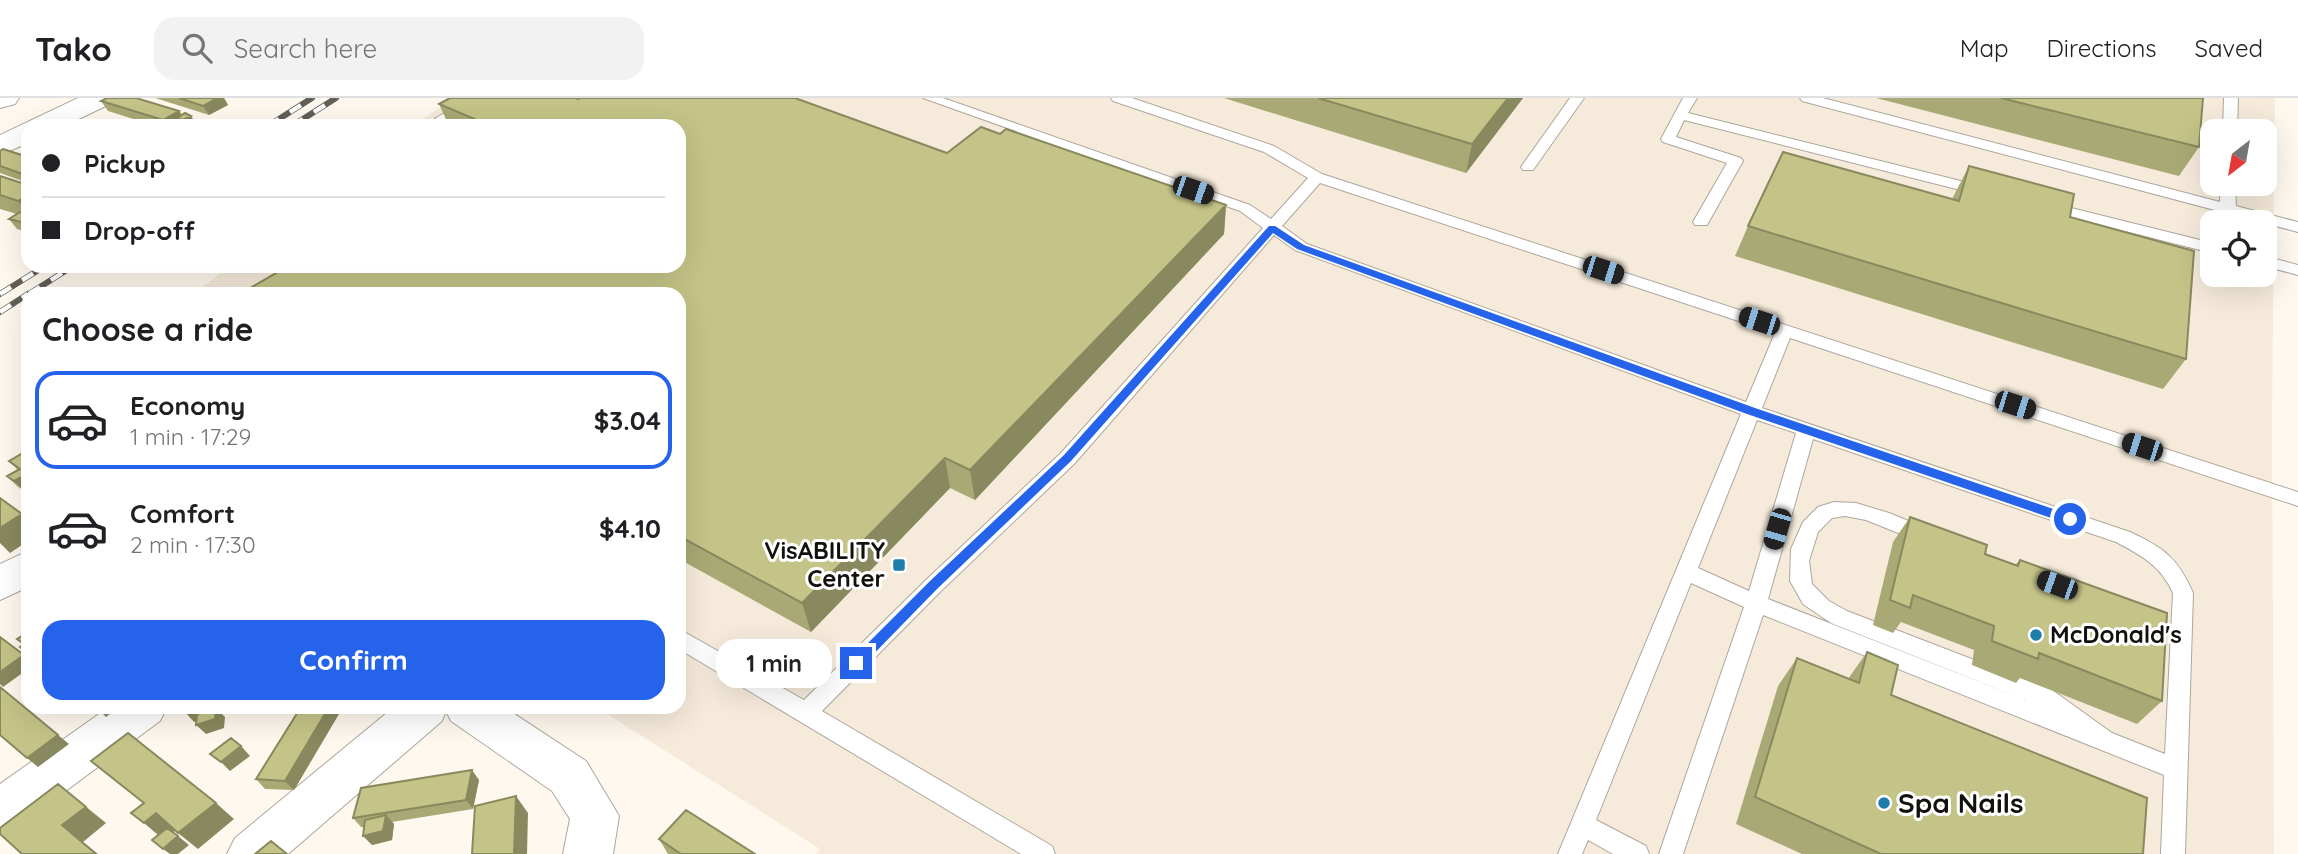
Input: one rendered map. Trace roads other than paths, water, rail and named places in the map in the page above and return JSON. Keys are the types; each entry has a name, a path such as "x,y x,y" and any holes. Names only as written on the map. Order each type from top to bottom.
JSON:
{"street":[{"path":"0,100 5,98"},
{"path":"56,119 100,98"},
{"path":"0,146 21,136"},
{"path":"0,584 21,571"},
{"path":"0,812 134,714"},
{"path":"252,854 418,714"},
{"path":"477,714 569,776 595,816 588,854"}],"lane":[{"path":"444,119 480,98"},
{"path":"930,98 1245,208 1300,247 1751,411 2123,537 2154,553 2174,571 2183,593 2174,854"},
{"path":"1118,98 1269,149 1317,177 2298,499"},
{"path":"1528,167 1577,98"},
{"path":"1690,98 1668,139 1736,161"},
{"path":"1807,98 2298,227"},
{"path":"2230,119 2231,98"},
{"path":"1680,115 2004,196"},
{"path":"1701,222 1753,133"},
{"path":"806,713 933,586 1068,458 1317,177"},
{"path":"2228,196 2228,208"},
{"path":"2030,203 2200,245"},
{"path":"2277,264 2298,270"},
{"path":"1570,854 1785,329"},
{"path":"1671,854 1756,603 1806,430"},
{"path":"1948,545 1857,511 1834,509 1818,516 1808,530 1799,561 1800,583 1815,603 1839,617 2045,697 2106,741"},
{"path":"1685,571 1756,603 2176,769"},
{"path":"2156,621 2182,631"},
{"path":"686,642 1043,854"},
{"path":"1582,825 1636,854"}],"railway":[{"path":"279,119 312,98"},
{"path":"303,119 336,98"},
{"path":"0,294 34,273"},
{"path":"40,287 62,273"},
{"path":"0,312 21,298"}],"place":[{"name":"VisABILITY Center","path":"899,565"},
{"name":"McDonald's","path":"2036,635"},
{"name":"Spa Nails","path":"1884,803"}]}
